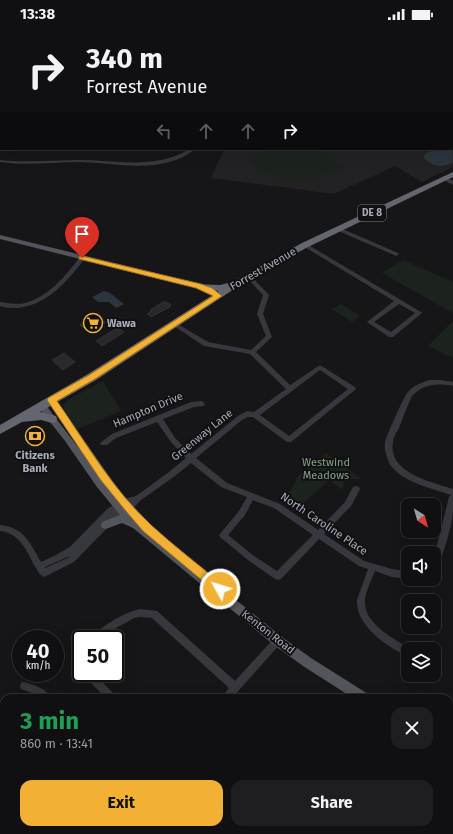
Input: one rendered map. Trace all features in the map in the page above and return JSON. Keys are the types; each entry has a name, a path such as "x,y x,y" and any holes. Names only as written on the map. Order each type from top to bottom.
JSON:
{"highway":[{"name":"Forrest Avenue","path":"0,430 47,403 202,307 245,278 305,245 453,174"},
{"path":"198,286 221,288 245,278"},
{"path":"198,286 206,296 206,301 202,307"},
{"path":"17,421 41,416 52,419"}],"main road":[{"path":"0,237 198,286 210,290 218,296"},
{"name":"Kenton Road","path":"47,403 52,419 86,466 123,507 178,555 307,662 358,694"},
{"name":"Kenton Road","path":"47,403 103,476 123,507 139,528 279,639"},
{"path":"106,524 122,519 129,521 139,528"}],"street":[{"path":"0,161 25,163 79,161 151,163 172,159 191,150"},
{"path":"444,178 453,183"},
{"path":"338,230 396,254"},
{"path":"305,245 419,313 391,335 370,322 398,301"},
{"path":"0,304 10,306 27,303 47,294 62,282 82,258"},
{"path":"245,278 266,296 260,314 269,337 252,352"},
{"path":"174,324 194,338 206,344 252,352 290,389"},
{"name":"Greenway Lane","path":"123,507 172,474 240,418 247,414 255,415 289,440 353,389 320,367 255,415"},
{"path":"453,384 443,382 427,382 414,389 406,402 388,447 394,463 407,475 453,492"},
{"name":"Hampton Drive","path":"104,443 114,436 193,404 202,404"},
{"name":"North Caroline Place","path":"158,418 173,440 190,458 224,485 277,506 351,558 372,568 401,574"},
{"path":"251,496 242,513 223,534 251,558 278,576 348,504 356,489"},
{"path":"441,548 453,497"},
{"path":"0,528 8,528 18,533 44,573 71,560 123,507"},
{"path":"39,566 65,555 76,547 107,513 123,507"},
{"path":"372,568 361,602 363,613 380,634 401,648"},
{"path":"106,630 134,615 140,613 154,614 236,688"},
{"path":"230,694 279,639"},
{"path":"96,682 108,694"},
{"path":"24,686 38,691 41,694"}],"shaded area":[{"path":"224,150 453,150 453,167 422,182 395,166 334,194 211,178"},
{"path":"452,150 453,162 442,166 434,165 424,158 425,154 431,151"},
{"path":"104,291 110,293 124,304 116,308 109,302 98,302 92,297"}],"green space":[{"path":"269,150 318,150 344,166 334,172 321,176 308,179 294,179 281,178 268,174 257,168 248,159"},
{"path":"403,260 453,282 453,313 382,273"},
{"path":"341,304 360,316 352,322 332,309"},
{"path":"453,321 453,358 428,346"},
{"path":"103,381 121,411 77,429 64,410 63,405 69,399"},
{"name":"Westwind Meadows","path":"326,453 361,479 352,479 344,482 342,490 329,480 296,510 285,502 298,476"}],"building":[{"path":"163,302 171,305 169,306 170,307 151,317 147,314 152,311 150,310"},
{"name":"Wawa","path":"96,315 105,322 89,331 80,325"},
{"name":"Wawa","path":"118,327 124,332 102,346 96,341"},
{"path":"64,353 75,362 63,370 52,360"}],"place":[{"name":"Wawa","path":"93,323"},
{"name":"Citizens Bank","path":"35,436"}],"route":[{"path":"82,258 198,286 210,290 218,296 92,377 52,400 103,476 128,508 147,528 220,589"}]}
